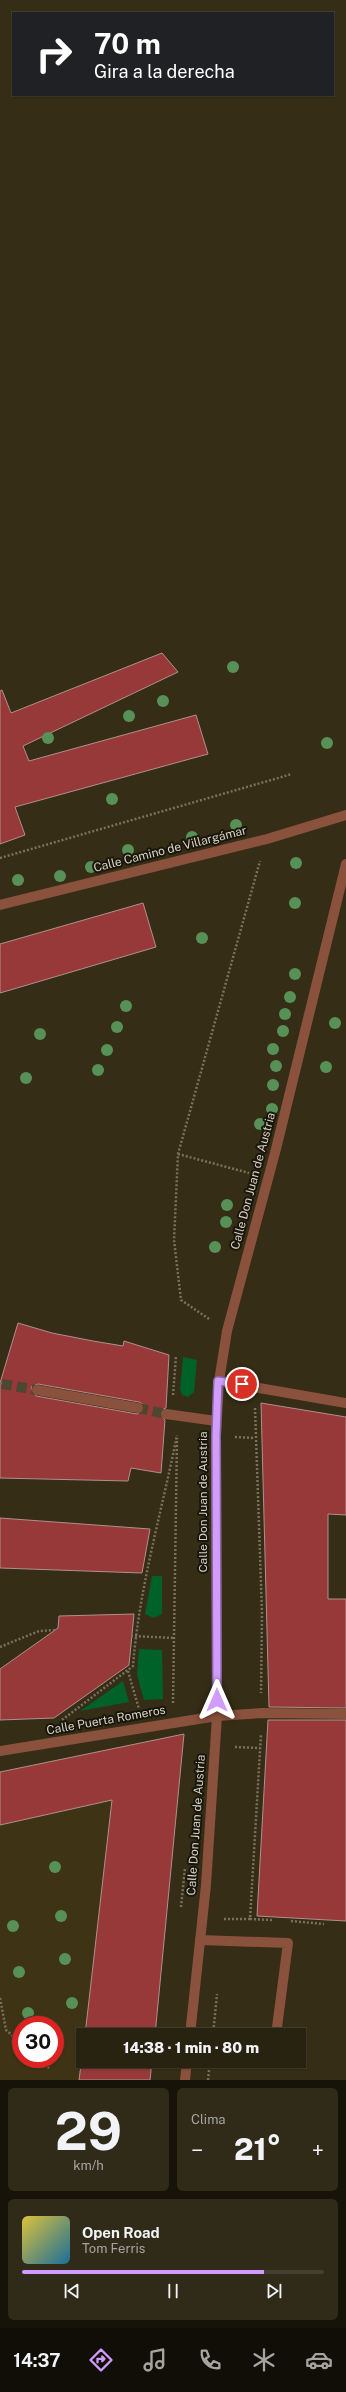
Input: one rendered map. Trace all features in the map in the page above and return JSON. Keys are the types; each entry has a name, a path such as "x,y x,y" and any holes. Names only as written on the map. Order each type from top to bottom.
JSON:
{"street":[{"name":"Calle Camino de Villargámar","path":"0,905 267,839 346,815"},
{"name":"Calle Don Juan de Austria","path":"191,2028 206,1885 217,1716 216,1421 218,1381 227,1331 276,1149 346,864"},
{"path":"218,1381 346,1403"},
{"path":"37,1390 138,1408"},
{"path":"170,1415 216,1421"},
{"name":"Calle Puerta Romeros","path":"0,1751 143,1726 217,1716 262,1713 346,1714"},
{"path":"200,1940 288,1943 277,2028"},
{"path":"185,2080 186,2068"}],"path":[{"path":"0,858 292,774"},
{"path":"227,1331 181,1300 174,1240 178,1154 267,839"},
{"path":"178,1154 267,1178"},
{"path":"170,1415 176,1356"},
{"path":"222,1941 224,1918 250,1919 262,1713 262,1613 254,1386"},
{"path":"59,1723 133,1666 136,1636 177,1432 173,1722"},
{"path":"0,1648 39,1631 55,1630"},
{"path":"131,1636 175,1638"},
{"path":"128,1671 143,1726"},
{"path":"181,1910 185,1863"},
{"path":"214,2028 217,1988"},
{"path":"0,1998 6,2030 12,2036"},
{"path":"208,2080 209,2068"}],"shaded area":[{"path":"184,1734 156,2028 76,2028 76,2068 151,2068 150,2080 0,2080 0,1772"}],"green space":[{"path":"183,1357 197,1360 194,1392 188,1397 182,1395 180,1389"},
{"path":"152,1576 162,1576 162,1614 154,1618 145,1614"},
{"path":"139,1649 162,1650 163,1699 144,1700 137,1675"},
{"path":"123,1681 129,1702 80,1711"}],"building":[{"path":"162,653 178,672 23,746 29,761 196,715 208,754 15,807 25,835 0,844 0,691 2,690 11,713"},
{"path":"143,903 156,947 0,993 0,944"},
{"path":"18,1323 52,1333 93,1341 123,1346 124,1341 169,1355 166,1408 161,1410 160,1413 165,1420 161,1473 131,1468 128,1481 0,1478 0,1383","holes":["38,1384 139,1402 144,1405 144,1410 137,1414 36,1396 31,1389 32,1386"]},
{"path":"261,1403 346,1417 346,1515 328,1514 328,1599 346,1599 346,1708 269,1707"},
{"path":"0,1518 150,1529 142,1573 0,1568"},
{"path":"134,1614 129,1665 54,1718 0,1720 0,1669 58,1628 59,1616"},
{"path":"268,1720 346,1720 346,1921 257,1916"},
{"path":"184,1734 156,2028 86,2028 112,1800 0,1825 0,1772"},
{"path":"81,2068 151,2068 150,2080 79,2080"}],"tunnel":[{"path":"2,1384 37,1390"},
{"path":"138,1408 166,1414"}],"route":[{"path":"217,1700 216,1435 218,1381 242,1384"}]}
